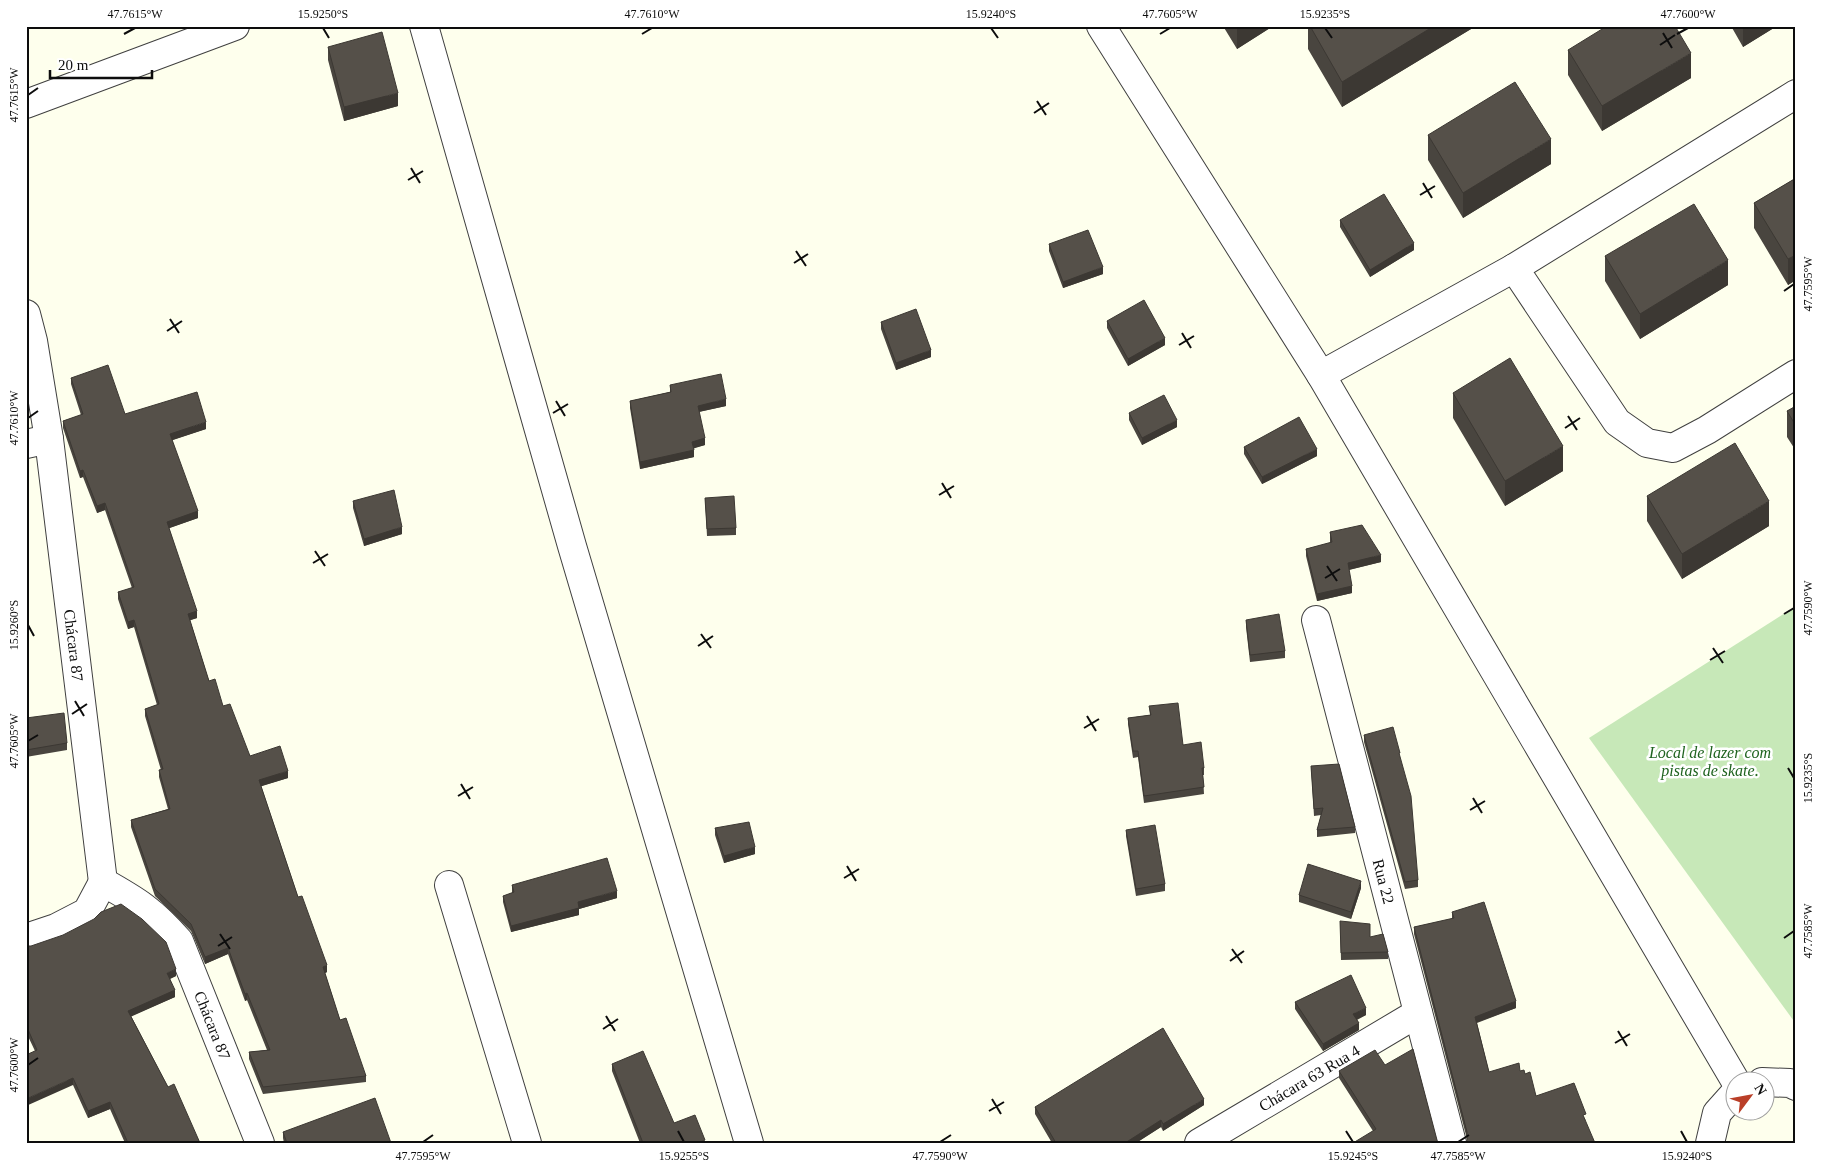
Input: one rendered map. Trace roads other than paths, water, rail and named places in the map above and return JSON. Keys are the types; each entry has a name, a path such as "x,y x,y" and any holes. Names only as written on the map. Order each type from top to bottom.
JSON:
{"street":[{"path":"26,104 235,26"},
{"path":"424,26 569,536 749,1143"},
{"path":"1101,26 1321,375 1730,1072"},
{"path":"1321,375 1514,268 1796,94"},
{"path":"1514,268 1617,422 1647,442 1673,448 1707,430 1796,374"},
{"name":"Chácara 87","path":"26,314 33,341 38,441 103,882 144,905 179,941 260,1143"},
{"name":"Rua 22","path":"1316,620 1452,1143"},
{"path":"26,938 56,928 87,912 103,882"},
{"path":"449,885 527,1143"},
{"name":"Chácara 63 Rua 4","path":"1199,1143 1418,1013"},
{"path":"1774,1082 1790,1083 1796,1086"},
{"path":"1710,1143 1717,1112 1724,1105"}],"park label":[{"name":"Local de lazer com pistas de skate.","path":"1710,761"}]}
